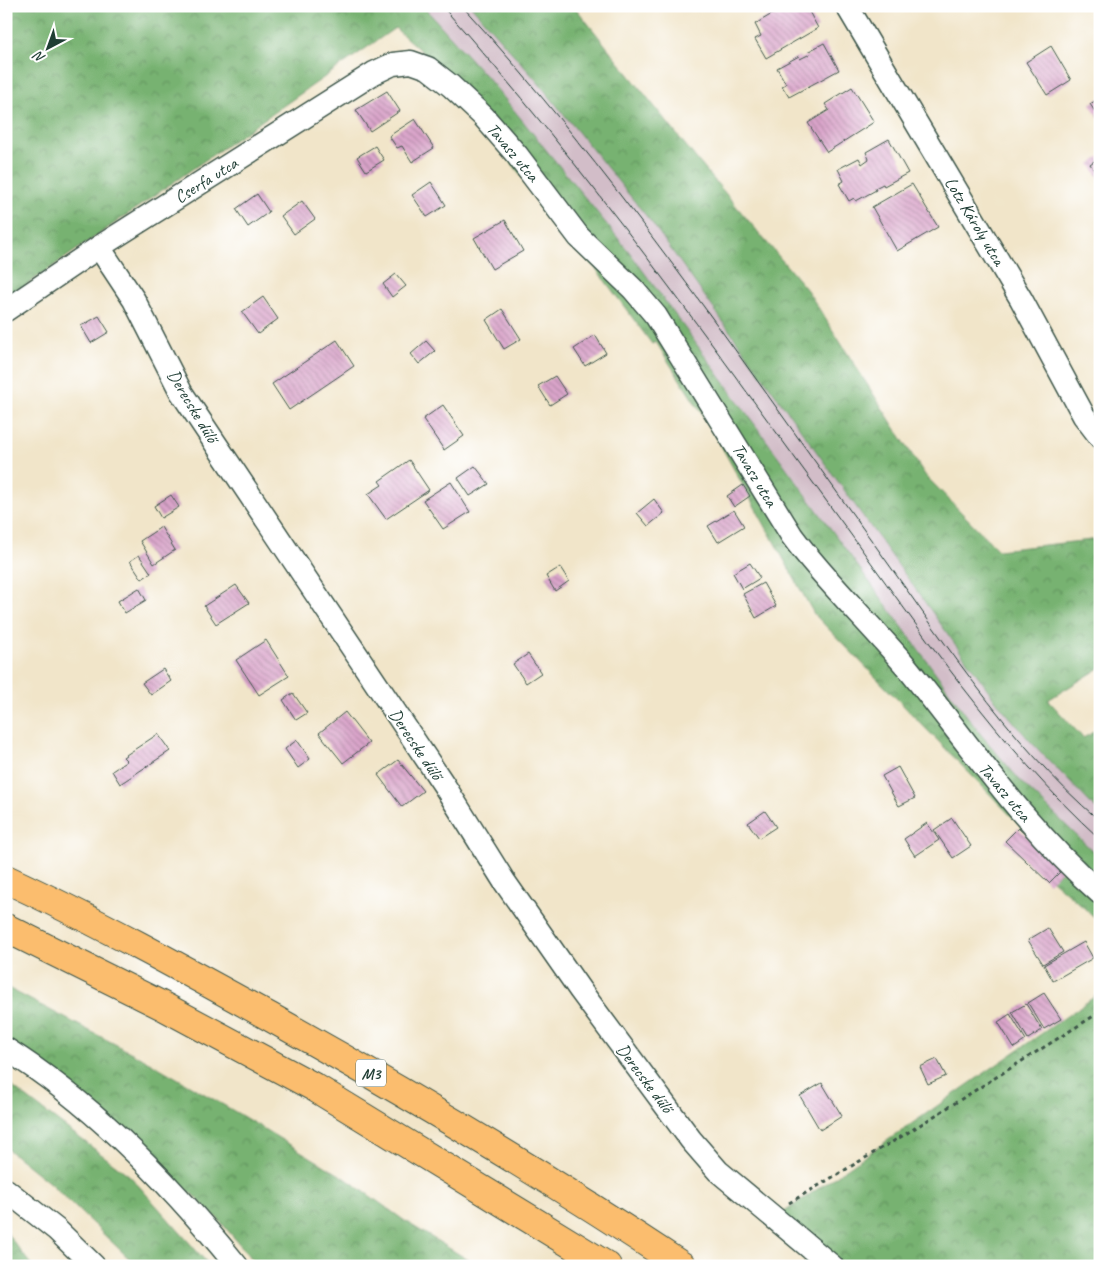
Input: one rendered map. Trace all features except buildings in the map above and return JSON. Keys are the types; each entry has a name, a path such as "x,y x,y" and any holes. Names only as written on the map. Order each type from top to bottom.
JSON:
{"highway":[{"name":"M3","path":"6,879 213,985 374,1075 489,1142 682,1266"},
{"name":"M3","path":"6,928 161,1005 314,1087 607,1266"}],"street":[{"name":"Lotz Károly utca","path":"847,6 1021,299 1084,416 1100,437"},
{"name":"Cserfa utca","path":"6,310 100,247 374,73 393,64 410,62"},
{"name":"Tavasz utca","path":"410,62 428,68 483,116 517,155 579,237 633,289 656,316 792,536 812,563 903,663 982,766 1028,821 1076,872 1100,893"},
{"name":"Derecske dűlő","path":"100,247 134,300 181,392 438,777 509,889 580,990 692,1140 718,1171 832,1266"},
{"path":"6,1049 99,1119 141,1158 237,1266"},
{"path":"6,1190 57,1230 94,1266"}],"path":[{"path":"769,1214 904,1135 1100,1012"}],"shaded area":[{"path":"423,6 471,6 536,80 652,223 996,701 1030,741 1100,813 1100,858 1023,784 978,731 630,253 491,82"}],"green space":[{"path":"6,6 423,6 491,82 630,253 978,731 1023,784 1100,858 1100,922 1051,879 1064,870 814,614 714,433 656,342 652,344 597,270 554,221 448,75 395,28 6,299"},
{"path":"471,6 574,6 699,162 807,290 925,475 998,550 1100,539 1100,668 1048,700 1083,738 1100,729 1100,813 1030,741 996,701 652,223 536,80"},
{"path":"6,987 151,1063 239,1114 345,1178 405,1221 478,1266 258,1266 219,1220 129,1134 6,1042"},
{"path":"1100,993 1100,1266 844,1266 780,1215"},
{"path":"6,1082 130,1176 210,1266 137,1266 51,1184 6,1148"},
{"path":"6,1232 32,1266 6,1266"}],"tram line":[{"path":"442,6 548,130 648,259 963,687 1028,766 1100,839"},
{"path":"462,6 570,131 671,262 974,683 1033,755 1100,821"}]}
